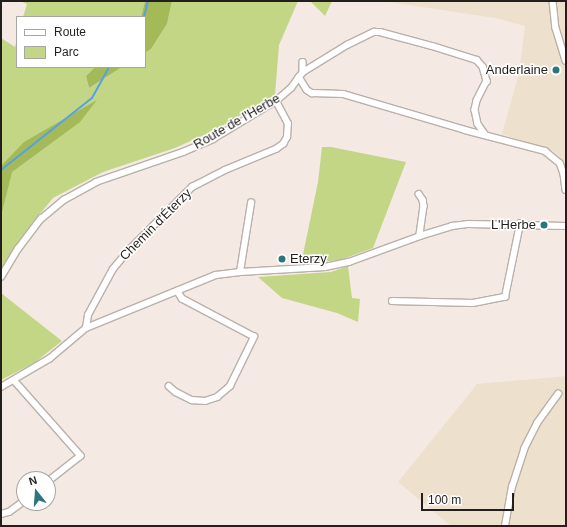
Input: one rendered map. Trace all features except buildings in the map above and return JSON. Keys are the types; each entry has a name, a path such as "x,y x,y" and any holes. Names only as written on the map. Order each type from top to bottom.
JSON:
{"street":[{"path":"553,1 556,28 566,60"},
{"name":"Route de l'Herbe","path":"1,277 18,249 41,219 64,200 96,182 183,152 213,139 276,101 291,88 301,75 347,45 374,32 380,32 432,46 477,60 483,67 487,81 475,105 478,124"},
{"path":"303,62 301,75 312,94 343,94 465,130 485,134 545,151 551,155 562,168 566,190"},
{"name":"Chemin d'Éterzy","path":"86,328 88,315 114,269 130,249 192,187 225,170 276,149 283,144 287,137 288,124 276,101"},
{"path":"465,130 478,124 485,134"},
{"path":"419,194 423,200 424,206 420,236"},
{"path":"240,272 251,203"},
{"path":"1,387 49,359 86,328 216,275 240,272 325,267 349,262 452,226 469,224 520,224 566,226"},
{"path":"392,301 473,303 505,297 520,224"},
{"path":"169,386 176,392 192,400 205,401 217,397 230,386 254,337 182,298 177,290"},
{"path":"14,380 81,456 56,476"},
{"path":"505,526 512,487 522,455 537,423 558,394"},
{"path":"1,514 9,512 16,507"}],"shaded area":[{"path":"382,1 566,1 566,169 562,160 555,152 502,134 519,73 525,26 495,18"},
{"path":"566,376 566,526 451,526 398,482 477,384"}],"green space":[{"path":"20,1 145,1 141,16 23,16 27,4"},
{"path":"145,1 172,1 167,24 151,49 146,52 146,16 141,16"},
{"path":"172,1 298,1 279,45 275,95 213,131 175,148 103,172 53,198 34,221 1,271 1,38 15,47 16,43 16,68 94,68 86,76 89,88 120,68 146,68 146,52 151,49 167,24"},
{"path":"310,1 332,1 325,16"},
{"path":"94,68 120,68 89,88 86,76"},
{"path":"97,100 80,122 12,172 1,216 1,166 24,142"},
{"path":"322,147 331,147 406,162 373,248 340,260 301,264 318,182"},
{"path":"348,266 352,298 360,299 358,322 337,313 282,298 258,277 331,272"},
{"path":"1,293 62,341 34,363 1,380"}],"waterway":[{"path":"144,16 148,1"},
{"path":"1,170 92,98 108,68"}],"place":[{"name":"Anderlaine","path":"556,70"},
{"name":"L'Herbe","path":"544,225"},
{"name":"Eterzy","path":"282,259"}]}
